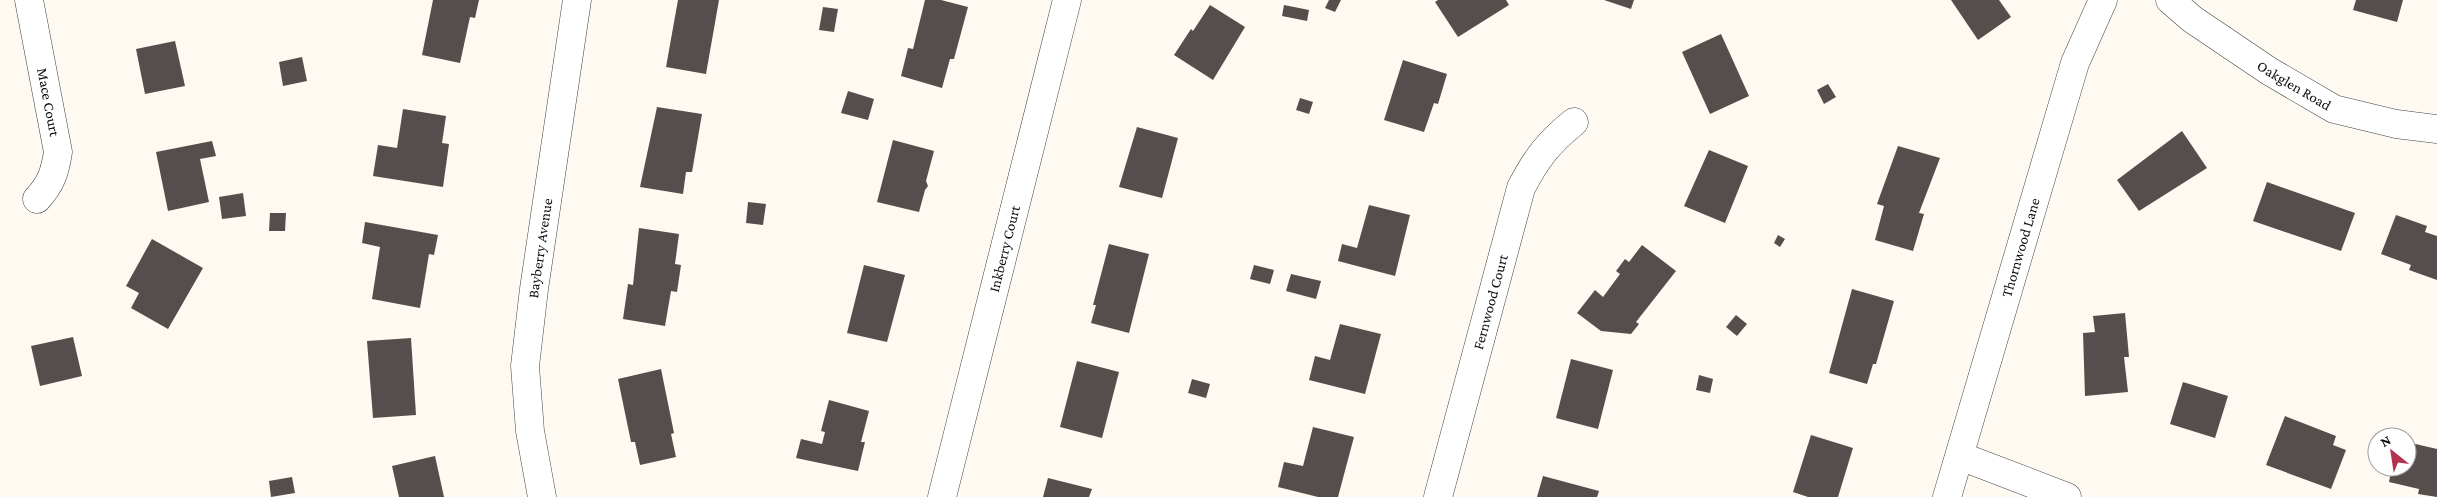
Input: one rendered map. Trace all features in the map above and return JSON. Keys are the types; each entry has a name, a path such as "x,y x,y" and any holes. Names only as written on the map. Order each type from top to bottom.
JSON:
{"street":[{"name":"Mace Court","path":"29,0 58,152 52,179 37,200"},
{"name":"Bayberry Avenue","path":"542,497 530,431 525,366 534,289 577,0"},
{"name":"Inkberry Court","path":"942,497 1067,0"},
{"name":"Thornwood Lane","path":"1947,497 2075,63 2103,0"},
{"name":"Oakglen Road","path":"2170,0 2192,18 2269,71 2334,109 2396,124 2437,129"},
{"name":"Fernwood Court","path":"1438,497 1521,188 1536,159 1553,139 1574,122"},
{"path":"1960,456 2067,497"}],"building":[{"path":"433,0 479,0 475,18 470,17 460,63 422,55"},
{"path":"678,0 719,0 706,74 666,67"},
{"path":"925,0 941,0 968,7 954,59 950,59 942,88 901,76 908,48 913,49"},
{"path":"1329,0 1341,0 1335,12 1325,8"},
{"path":"1438,0 1506,0 1509,5 1458,37 1435,2"},
{"path":"1604,0 1634,0 1631,9"},
{"path":"1951,0 1999,0 2011,17 1978,40"},
{"path":"2356,0 2403,0 2397,22 2353,10"},
{"path":"1210,5 1245,27 1213,80 1174,55"},
{"path":"1284,5 1309,10 1307,21 1282,16"},
{"path":"823,7 838,9 834,32 819,30"},
{"path":"1721,34 1749,96 1710,114 1682,52"},
{"path":"175,41 185,86 145,94 136,49"},
{"path":"302,57 307,81 283,86 279,62"},
{"path":"1403,60 1447,74 1438,104 1434,103 1424,132 1384,120"},
{"path":"1828,84 1836,97 1824,104 1817,90"},
{"path":"848,91 874,99 868,120 841,113"},
{"path":"1300,98 1313,102 1309,114 1296,110"},
{"path":"657,107 702,114 692,172 686,172 683,194 640,187"},
{"path":"403,109 446,116 442,143 449,144 443,187 373,176 378,145 397,148"},
{"path":"1137,127 1178,138 1162,198 1119,187"},
{"path":"2182,131 2207,168 2139,211 2117,180"},
{"path":"893,140 934,151 926,181 928,186 925,190 919,212 877,202"},
{"path":"212,141 216,156 200,159 209,202 168,211 156,152"},
{"path":"1898,146 1940,158 1919,213 1924,214 1913,251 1875,240 1884,206 1877,204"},
{"path":"1709,150 1748,166 1725,223 1684,206"},
{"path":"2267,182 2355,213 2341,251 2253,221"},
{"path":"243,193 246,216 222,219 219,197"},
{"path":"748,202 766,204 763,225 746,223"},
{"path":"1369,205 1410,215 1395,276 1338,261 1342,244 1357,248"},
{"path":"270,213 286,213 285,231 269,231"},
{"path":"2396,215 2427,226 2425,232 2437,236 2437,280 2409,270 2411,265 2381,254"},
{"path":"365,222 438,235 434,255 429,254 420,308 372,299 380,247 362,243"},
{"path":"639,228 679,234 675,264 681,265 677,292 671,291 665,326 623,319 628,284 633,285"},
{"path":"1778,235 1785,239 1780,247 1774,243"},
{"path":"152,239 203,268 168,329 131,308 139,293 126,286"},
{"path":"1109,244 1149,254 1129,333 1091,323 1096,305 1093,305"},
{"path":"1642,245 1676,271 1636,322 1639,324 1631,334 1601,331 1577,313 1595,290 1603,297 1620,274 1616,271 1625,259 1629,262"},
{"path":"864,265 905,275 887,342 847,333"},
{"path":"1254,265 1274,270 1270,284 1250,279"},
{"path":"1291,274 1321,281 1316,299 1286,291"},
{"path":"1852,289 1894,301 1876,364 1873,364 1867,384 1829,373"},
{"path":"2125,313 2129,357 2124,357 2128,392 2085,396 2083,333 2095,332 2093,316"},
{"path":"1736,315 1747,324 1737,336 1726,327"},
{"path":"1340,324 1381,334 1365,394 1309,380 1315,356 1330,360"},
{"path":"73,337 82,376 40,386 31,346"},
{"path":"411,338 416,415 373,418 367,341"},
{"path":"1571,359 1613,370 1598,429 1556,418"},
{"path":"1077,361 1119,372 1102,438 1060,427"},
{"path":"661,369 674,433 671,434 676,457 640,465 635,442 631,442 618,379"},
{"path":"1699,375 1713,379 1710,393 1696,390"},
{"path":"1192,379 1210,384 1206,398 1188,393"},
{"path":"2183,382 2228,396 2215,438 2170,424"},
{"path":"829,400 869,411 861,442 865,442 858,471 796,458 801,439 822,444 825,432 821,431"},
{"path":"2285,416 2336,436 2333,445 2346,450 2331,489 2266,465"},
{"path":"1313,427 1354,437 1338,497 1318,497 1278,487 1284,462 1303,466"},
{"path":"1811,435 1853,448 1838,497 1808,497 1793,492"},
{"path":"2417,444 2437,449 2437,497 2418,494 2419,489 2389,482 2390,477 2417,477"},
{"path":"435,456 444,497 399,497 392,466"},
{"path":"1543,476 1599,491 1597,497 1537,497"},
{"path":"292,477 295,493 271,497 269,481"},
{"path":"1048,478 1092,489 1089,497 1043,497"}]}
